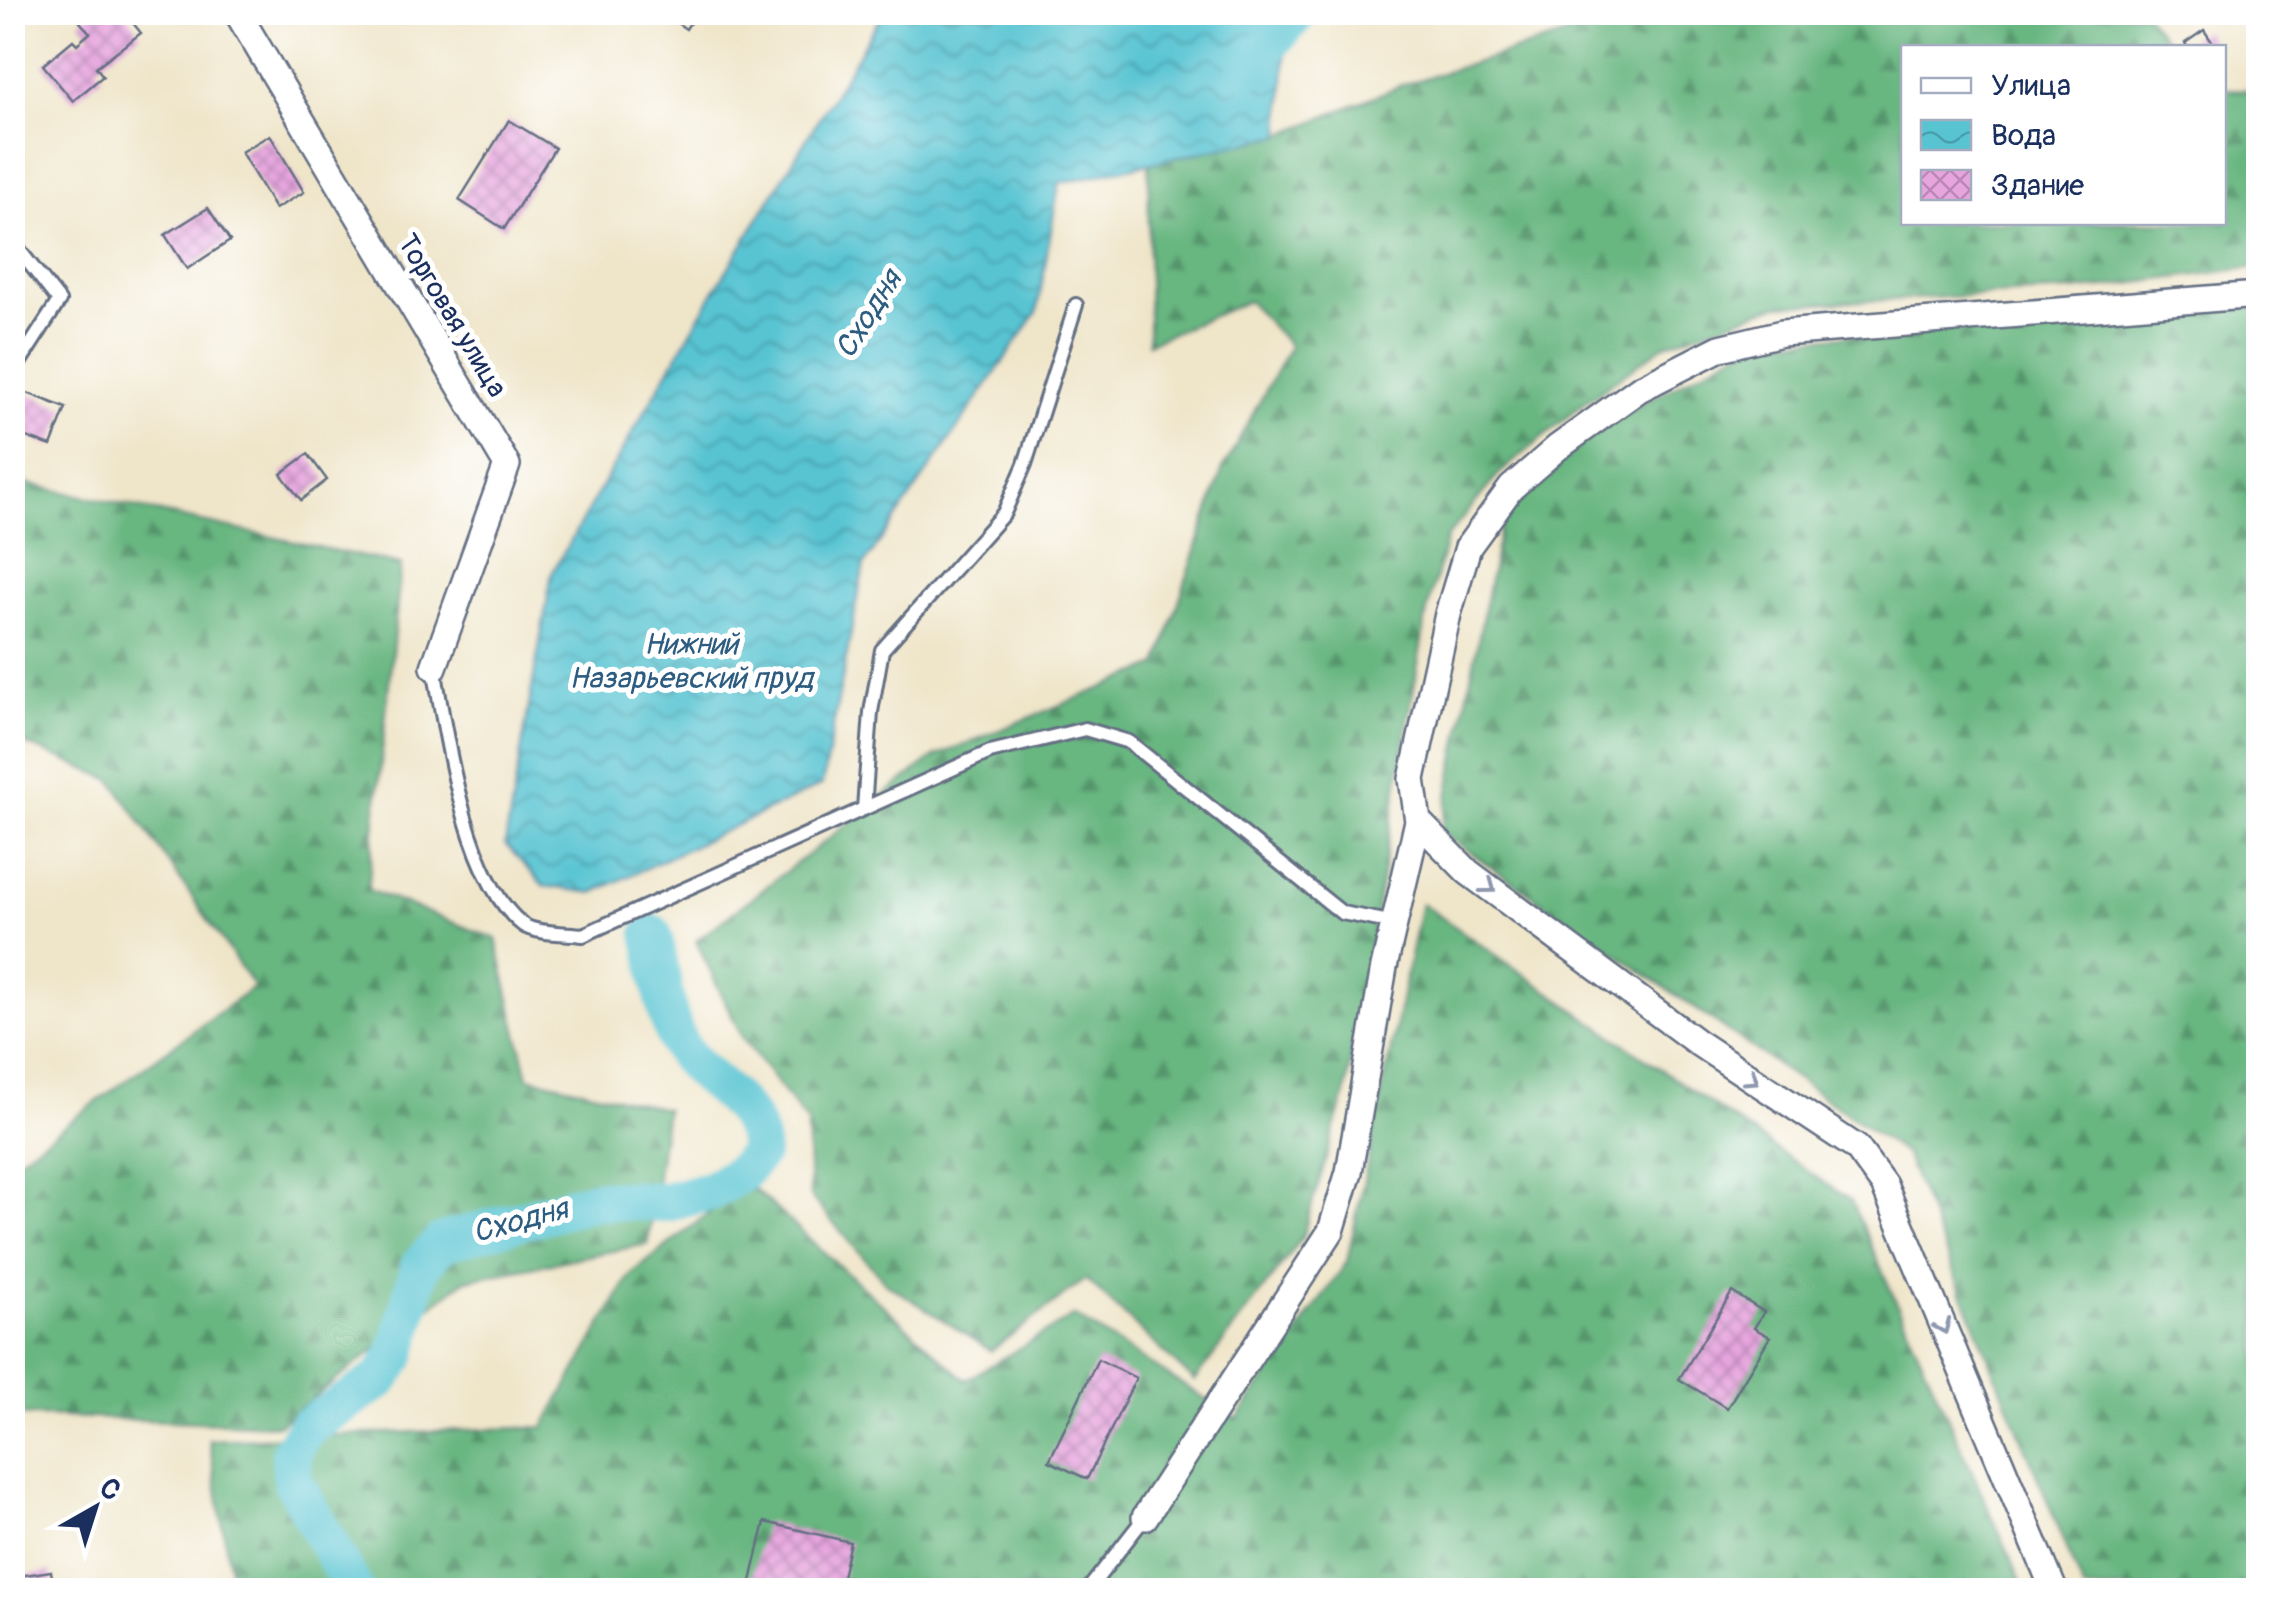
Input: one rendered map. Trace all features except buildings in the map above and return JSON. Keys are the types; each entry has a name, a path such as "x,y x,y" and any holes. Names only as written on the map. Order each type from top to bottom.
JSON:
{"street":[{"name":"Торговая улица","path":"236,12 507,465 434,667"},
{"path":"1144,1517 1331,1231 1349,1172 1394,923 1418,820 1412,779 1448,614 1468,547 1511,488 1557,448 1639,390 1720,348 1782,333 2258,295"},
{"path":"1418,820 1484,883 1698,1043 1857,1148 1884,1185 2054,1590"}],"lane":[{"path":"12,241 60,301 17,366"},
{"path":"864,809 882,650 1004,513 1025,464 1076,305"},
{"path":"434,667 452,774 492,892 526,928 583,935 990,752 1086,729 1130,742 1342,914 1394,923"},
{"path":"1088,1590 1144,1517"}],"green space":[{"path":"1627,13 2144,13 2170,45 1901,45 1901,225 2226,225 2226,89 2258,90 2258,267 2075,291 1777,305 1666,344 1585,402 1499,474 1447,537 1427,611 1345,1095 1302,1238 1194,1381 1086,1279 991,1351 886,1283 810,1196 807,1123 742,1037 696,941 934,757 1158,665 1222,471 1290,346 1248,301 1148,343 1149,163 1281,135 1402,85 1626,17"},
{"path":"2258,307 2258,1590 2084,1590 1905,1154 1441,832 1502,518 1596,429 1755,342"},
{"path":"13,481 401,565 368,890 496,939 528,1077 666,1109 648,1244 465,1280 278,1425 13,1415 13,1163 254,987 112,780 13,739"},
{"path":"1421,903 1851,1201 2025,1590 233,1590 209,1440 544,1427 630,1275 747,1183 966,1380 1074,1316 1237,1419 1347,1262"}],"water":[{"name":"Нижний Назарьевский пруд","path":"1261,12 1287,30 1281,135 1059,183 1037,312 864,565 822,785 593,893 544,886 505,844 552,573 712,295 883,13"}],"waterway":[{"name":"Сходня","path":"1247,69 1298,12"},
{"name":"Сходня","path":"354,1590 293,1481 291,1451 307,1427 380,1380 397,1355 420,1266 442,1242 594,1200 666,1202 710,1191 741,1173 759,1152 749,1118 687,1057 678,1042 652,934"}]}
